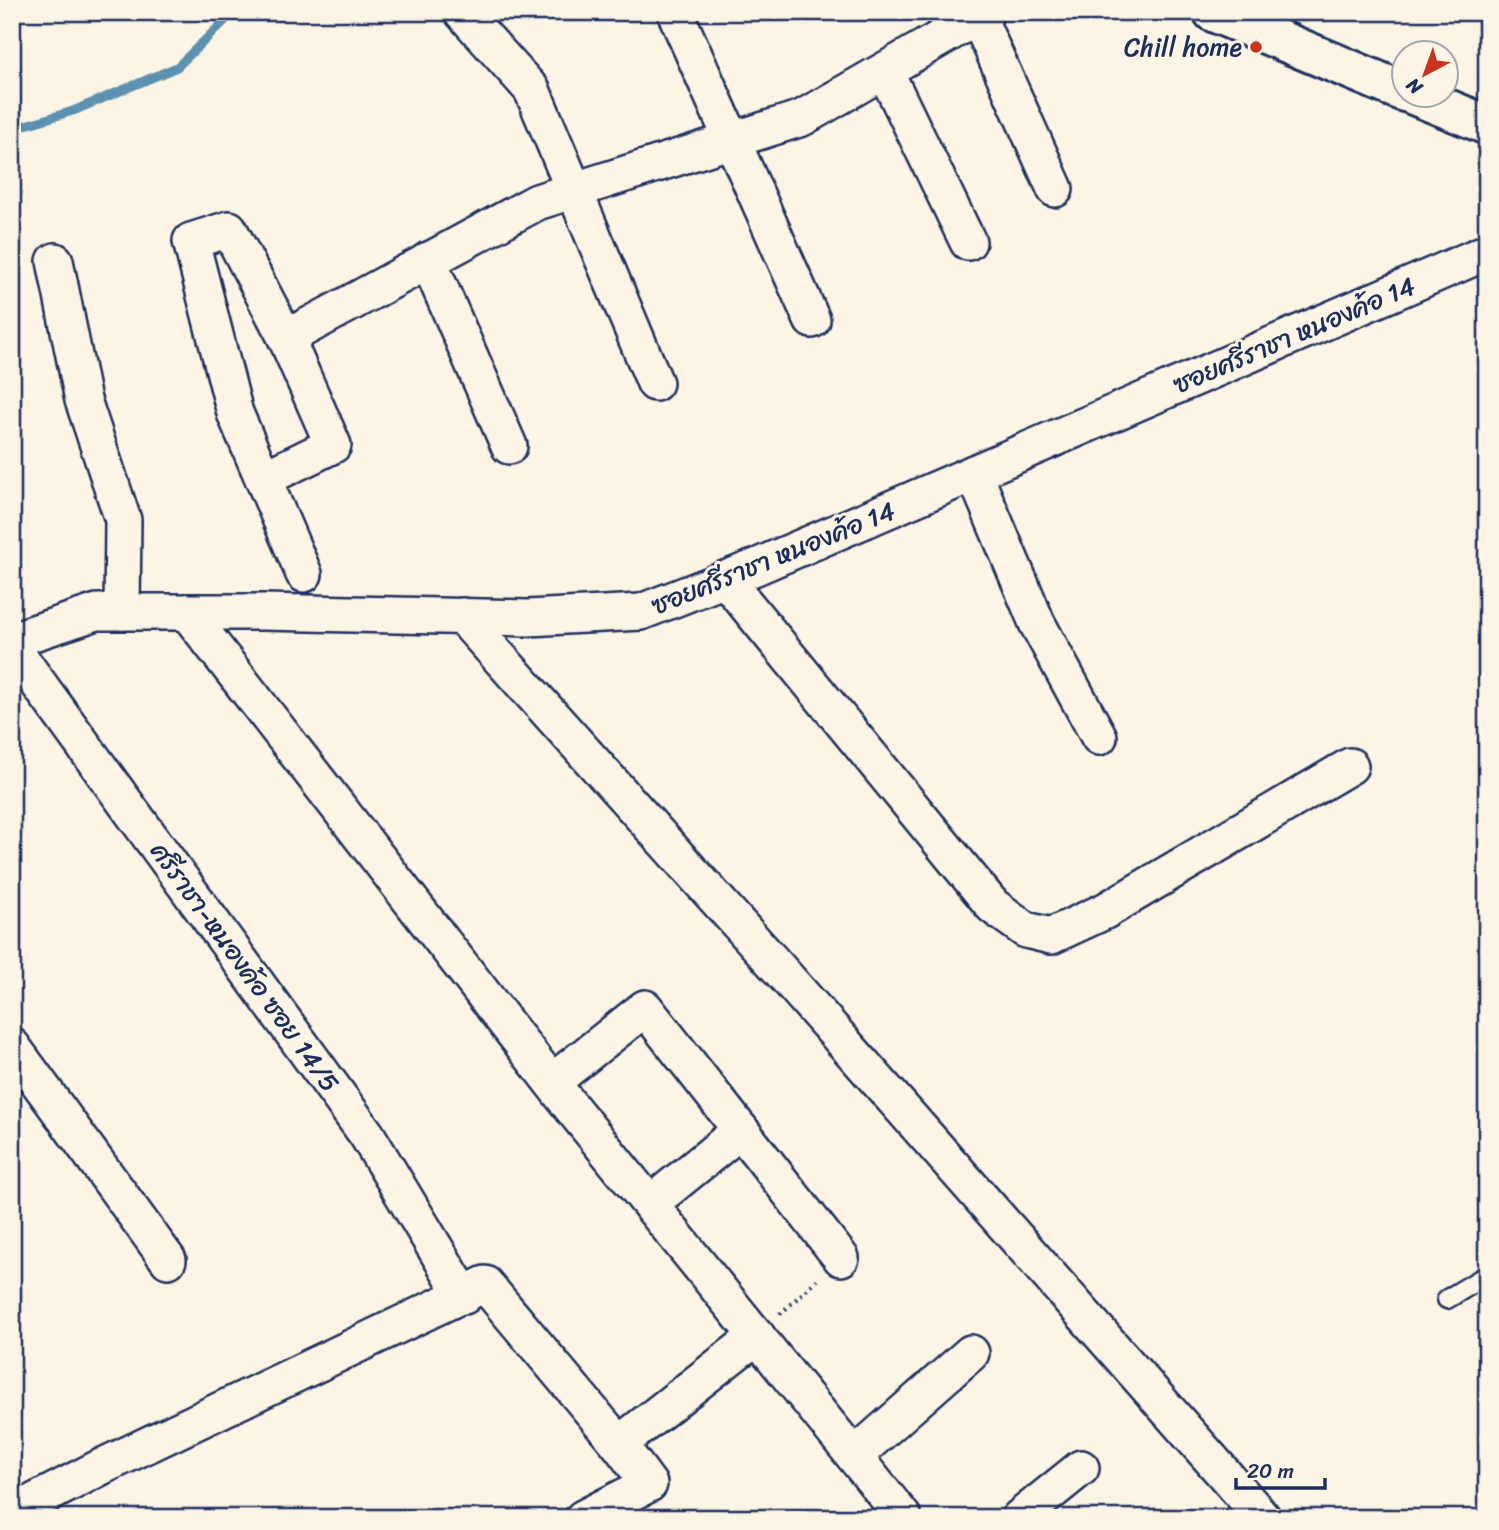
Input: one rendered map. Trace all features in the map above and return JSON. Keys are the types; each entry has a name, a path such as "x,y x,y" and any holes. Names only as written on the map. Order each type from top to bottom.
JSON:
{"main road":[{"path":"1213,12 1262,22 1390,85"},
{"path":"1445,108 1487,125"}],"street":[{"path":"462,12 532,90 655,383"},
{"path":"675,12 812,320"},
{"path":"285,338 537,202 802,118 982,15 1055,189"},
{"path":"885,71 968,242"},
{"path":"263,479 333,444 285,338 229,229 191,241 235,412 263,479 304,574"},
{"name":"ซอยศรีราชา หนองค้อ 14","path":"12,640 97,612 528,618 640,612 725,579 1487,252"},
{"path":"428,260 509,446"},
{"path":"55,261 83,400 123,520 122,612"},
{"path":"974,473 1037,624 1099,737"},
{"path":"725,579 993,906 1026,930 1051,936 1105,911 1350,766"},
{"path":"187,612 552,1082 904,1518"},
{"path":"462,617 780,970 1263,1518"},
{"name":"ศรีราชา-หนองค้อ ซอย 14/5","path":"12,647 367,1135 464,1296"},
{"path":"552,1082 645,1008 841,1258"},
{"path":"12,1046 168,1259"},
{"path":"650,1204 741,1130"},
{"path":"12,1513 101,1467 485,1284 619,1444 649,1484 583,1518"},
{"path":"619,1444 757,1336"},
{"path":"854,1456 971,1353"},
{"path":"1019,1518 1081,1468"}],"lane":[{"path":"1447,1299 1487,1275"}],"path":[{"path":"757,1336 841,1258"}],"waterway":[{"path":"12,129 73,111 177,67 234,12"}],"place":[{"name":"Chill home","path":"1256,47"}]}
